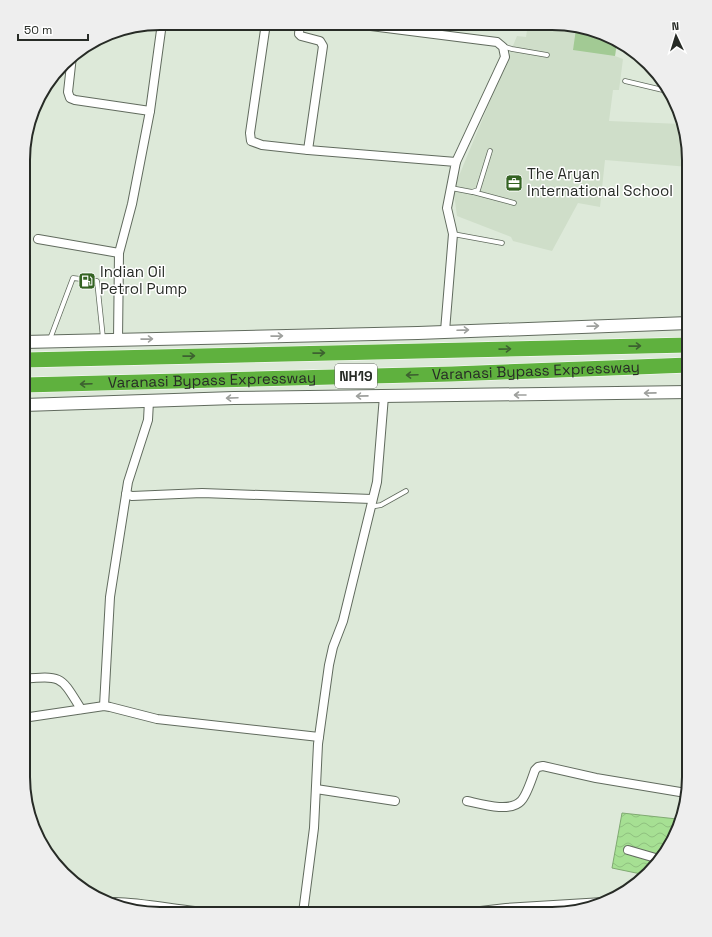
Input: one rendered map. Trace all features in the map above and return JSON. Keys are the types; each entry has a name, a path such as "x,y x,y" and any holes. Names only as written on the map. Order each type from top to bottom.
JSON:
{"highway":[{"name":"Varanasi Bypass Expressway","path":"30,360 682,345"},
{"name":"Varanasi Bypass Expressway","path":"30,385 452,374 682,365"}],"street":[{"path":"118,340 119,253 132,204 150,111 161,30"},
{"path":"265,30 250,138 251,141 262,145 308,150 456,162"},
{"path":"299,30 299,34 301,36 320,41 323,46 308,150"},
{"path":"421,30 497,42 502,46 505,52 505,57 456,162 447,208 453,234 445,331"},
{"path":"71,65 68,92 70,98 150,111"},
{"path":"38,239 119,253"},
{"path":"30,342 418,333 682,323"},
{"path":"30,405 384,396 572,395 682,392"},
{"path":"304,907 314,828 319,737 329,665 333,647 343,621 377,482 384,396"},
{"path":"104,706 110,597 128,482 148,420 150,401"},
{"path":"126,494 132,496 202,493 371,503"},
{"path":"30,678 46,677 55,678 63,682 81,709"},
{"path":"30,717 104,706 157,719 319,737"},
{"path":"467,801 500,807 515,805 521,801 535,770 538,767 543,766 596,778 681,792"},
{"path":"316,789 395,801"},
{"path":"628,850 654,858"},
{"path":"126,903 162,907"},
{"path":"522,907 584,903"}],"lane":[{"path":"502,46 547,55"},
{"path":"625,81 661,89"},
{"path":"472,192 478,190 490,151"},
{"path":"451,188 472,192 514,204"},
{"path":"453,234 502,243"},
{"path":"49,341 73,278 97,281 103,340"},
{"path":"371,503 381,505 406,491"}],"shaded area":[{"path":"527,30 569,31 594,37 616,47 615,56 623,59 619,90 613,90 609,121 677,124 681,143 682,166 605,160 600,207 578,203 552,251 513,241 511,237 457,216 454,194 456,183 517,36 526,37"},
{"path":"575,33 594,37 616,47 615,56 573,50"}],"water":[{"path":"622,813 675,819 669,834 660,849 650,863 639,874 612,868"}],"place":[{"name":"The Aryan International School","path":"514,183"},
{"name":"Indian Oil Petrol Pump","path":"87,281"}]}
